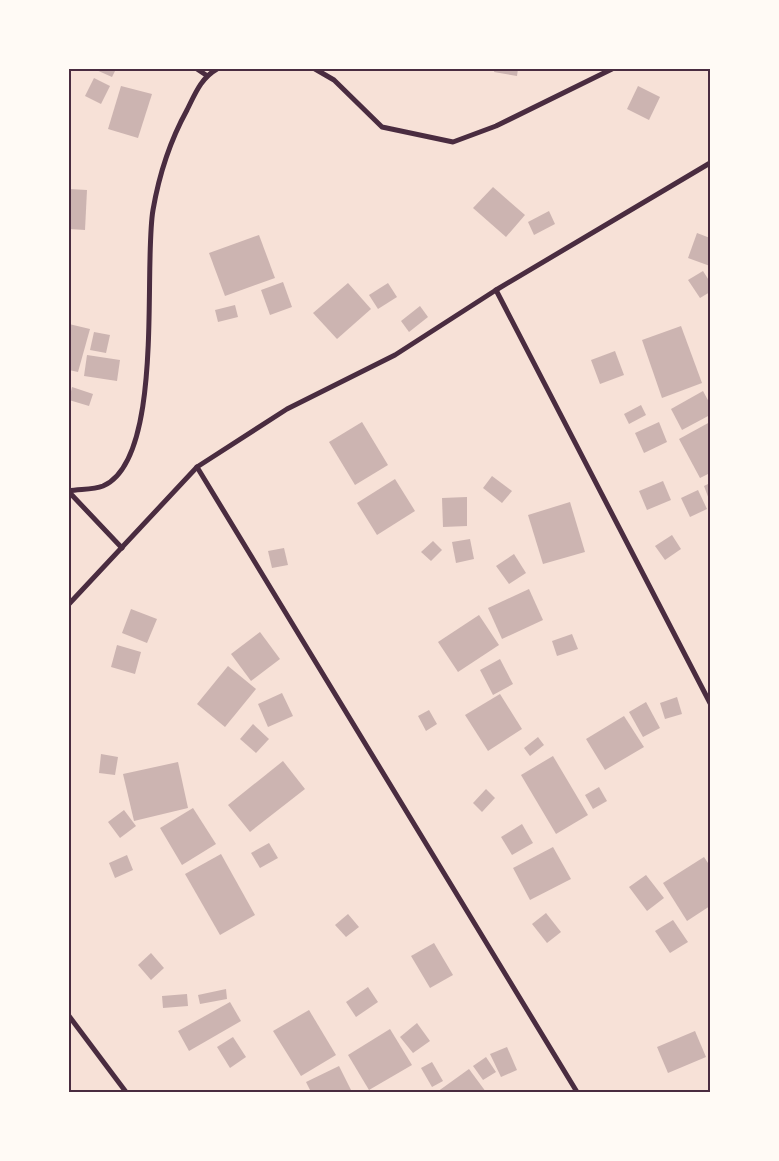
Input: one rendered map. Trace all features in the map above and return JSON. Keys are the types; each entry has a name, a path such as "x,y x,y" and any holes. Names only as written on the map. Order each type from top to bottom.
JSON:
{"street":[{"path":"197,69 206,75"},
{"path":"69,491 103,486 119,472 136,439 148,362 153,211 171,138 206,75 217,69"},
{"path":"315,69 334,80 382,127 453,142 496,126 612,69"},
{"path":"69,604 197,467 287,409 395,355 496,290 710,163"},
{"path":"496,290 710,703"},
{"path":"197,467 577,1092"},
{"path":"69,491 122,548"},
{"path":"69,1016 126,1092"}],"building":[{"path":"94,69 116,69 112,77"},
{"path":"495,69 518,69 517,76 494,72"},
{"path":"94,78 110,86 101,104 85,96"},
{"path":"121,86 152,94 138,138 108,129"},
{"path":"638,86 660,97 649,120 627,109"},
{"path":"493,187 525,215 506,237 473,208"},
{"path":"69,189 87,190 85,230 69,229"},
{"path":"549,211 555,224 534,235 528,222"},
{"path":"697,233 710,238 710,266 688,258"},
{"path":"259,235 275,278 225,296 209,253"},
{"path":"703,271 710,282 710,292 700,298 688,280"},
{"path":"283,282 292,307 270,315 261,290"},
{"path":"348,283 371,309 337,339 313,313"},
{"path":"388,283 397,297 378,309 369,295"},
{"path":"235,305 238,317 218,322 215,310"},
{"path":"420,306 428,317 409,332 401,321"},
{"path":"69,324 90,329 78,372 69,370"},
{"path":"681,326 702,383 662,398 642,340"},
{"path":"94,332 110,335 106,353 90,350"},
{"path":"615,351 624,375 600,384 591,360"},
{"path":"87,355 120,360 117,381 84,376"},
{"path":"72,387 93,394 89,406 69,400"},
{"path":"703,391 710,404 710,415 682,430 671,409"},
{"path":"641,405 646,415 629,424 624,414"},
{"path":"362,422 388,465 355,485 329,442"},
{"path":"659,422 667,442 644,453 635,433"},
{"path":"710,422 710,473 700,478 679,439"},
{"path":"492,476 512,491 502,503 483,488"},
{"path":"395,479 415,511 377,535 357,503"},
{"path":"663,481 671,500 647,510 639,491"},
{"path":"710,483 710,502 704,486"},
{"path":"698,490 707,509 690,517 681,498"},
{"path":"467,497 467,526 443,527 442,498"},
{"path":"570,502 585,552 543,564 528,515"},
{"path":"672,535 681,549 665,560 655,546"},
{"path":"470,539 474,559 456,563 452,542"},
{"path":"433,541 442,550 431,561 421,552"},
{"path":"284,548 288,565 272,568 268,551"},
{"path":"514,554 526,573 509,584 496,566"},
{"path":"529,589 543,620 502,639 488,608"},
{"path":"131,609 157,619 147,643 122,633"},
{"path":"479,615 499,645 458,672 438,642"},
{"path":"260,632 280,659 251,681 231,654"},
{"path":"572,634 578,649 557,656 552,641"},
{"path":"117,645 141,652 135,674 111,667"},
{"path":"500,659 513,684 493,695 480,670"},
{"path":"228,666 256,689 225,727 197,704"},
{"path":"282,693 293,716 268,727 258,704"},
{"path":"500,694 522,729 488,751 465,715"},
{"path":"677,697 682,714 665,719 660,703"},
{"path":"646,702 660,728 643,737 629,712"},
{"path":"429,710 437,724 426,731 418,716"},
{"path":"624,716 644,747 605,770 586,739"},
{"path":"253,724 269,739 256,753 240,739"},
{"path":"538,737 544,745 530,756 524,748"},
{"path":"101,754 118,757 115,775 99,773"},
{"path":"553,756 588,815 556,834 521,775"},
{"path":"283,761 305,789 250,832 228,805"},
{"path":"178,762 188,808 134,821 123,774"},
{"path":"599,787 607,801 593,809 585,795"},
{"path":"486,789 495,798 482,812 473,803"},
{"path":"193,808 216,844 182,865 160,828"},
{"path":"124,810 136,826 120,838 108,822"},
{"path":"522,824 533,843 512,855 501,837"},
{"path":"269,843 278,858 260,868 251,853"},
{"path":"553,847 571,879 530,900 513,868"},
{"path":"221,854 255,915 220,935 185,874"},
{"path":"127,855 133,870 115,878 109,863"},
{"path":"704,857 710,866 710,906 687,921 663,883"},
{"path":"646,875 664,898 647,911 629,887"},
{"path":"546,913 561,932 547,943 532,924"},
{"path":"348,914 359,927 346,937 335,925"},
{"path":"673,920 688,942 670,953 655,931"},
{"path":"434,943 453,975 430,988 411,956"},
{"path":"151,953 164,968 151,980 138,965"},
{"path":"368,987 378,1002 356,1017 346,1002"},
{"path":"226,989 227,999 200,1004 198,995"},
{"path":"187,994 188,1006 163,1008 162,996"},
{"path":"230,1002 241,1021 189,1051 178,1031"},
{"path":"309,1010 336,1055 301,1076 273,1031"},
{"path":"417,1023 430,1041 413,1053 400,1037"},
{"path":"390,1029 412,1065 369,1090 348,1055"},
{"path":"695,1031 706,1057 668,1073 657,1047"},
{"path":"233,1037 246,1057 230,1068 217,1047"},
{"path":"507,1047 517,1070 501,1077 490,1054"},
{"path":"486,1057 496,1072 483,1080 473,1066"},
{"path":"432,1062 443,1081 432,1087 421,1068"},
{"path":"339,1066 352,1092 311,1092 306,1082"},
{"path":"469,1069 486,1092 437,1092"}]}
